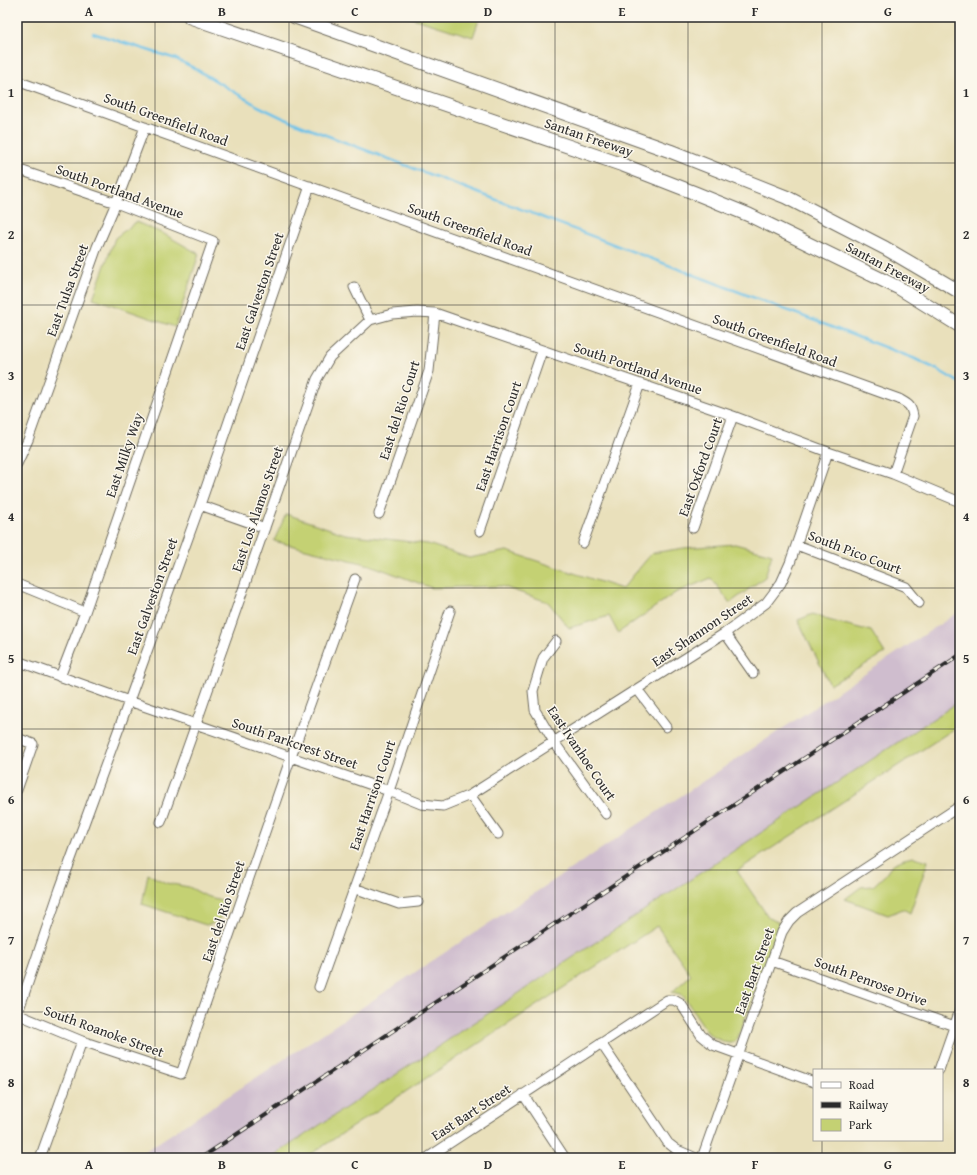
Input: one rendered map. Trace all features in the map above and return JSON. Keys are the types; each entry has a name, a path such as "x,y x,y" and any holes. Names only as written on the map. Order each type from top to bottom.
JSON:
{"highway":[{"name":"Santan Freeway","path":"190,17 616,162 688,190 749,215 899,288 960,326"},
{"name":"Santan Freeway","path":"295,17 670,151 786,198 885,248 960,292"}],"street":[{"name":"South Greenfield Road","path":"17,81 899,399 912,408 913,416 893,474"},
{"name":"East Tulsa Street","path":"17,464 28,440 97,247 116,203 145,127"},
{"name":"South Portland Avenue","path":"17,168 116,203 213,241"},
{"name":"East Galveston Street","path":"17,1014 60,889 200,505 310,186"},
{"name":"East Milky Way","path":"60,677 85,612 213,241"},
{"path":"354,288 370,320"},
{"name":"South Portland Avenue","path":"370,320 392,314 417,312 435,313 733,416 828,452 893,474 960,502"},
{"name":"East del Rio Court","path":"379,514 429,371 435,313"},
{"name":"East Los Alamos Street","path":"161,822 317,380 330,357 370,320"},
{"name":"East Harrison Court","path":"480,531 542,350"},
{"path":"583,543 640,384"},
{"name":"East Oxford Court","path":"693,528 733,416"},
{"name":"East Shannon Street","path":"554,742 725,634 766,604 781,583 797,545 828,452"},
{"path":"200,505 265,528"},
{"name":"South Pico Court","path":"797,545 906,587 919,603"},
{"path":"291,757 355,579"},
{"path":"17,584 85,612"},
{"name":"East Harrison Court","path":"319,987 450,611"},
{"path":"725,634 753,673"},
{"name":"East Ivanhoe Court","path":"556,640 543,658 533,691 536,710 554,742 606,814"},
{"name":"South Parkcrest Street","path":"17,661 388,790 421,804 443,806 470,795 554,742"},
{"path":"637,689 666,727"},
{"path":"17,738 33,744 17,790"},
{"name":"East del Rio Street","path":"181,1074 291,757"},
{"path":"470,795 498,834"},
{"name":"East Bart Street","path":"702,1158 787,923 793,916 960,806"},
{"path":"354,888 398,904 418,902"},
{"name":"South Penrose Drive","path":"772,961 957,1027"},
{"name":"East Bart Street","path":"427,1158 664,1001 677,1001 706,1040 738,1055"},
{"path":"939,1069 957,1027 960,1010"},
{"name":"South Roanoke Street","path":"17,1014 82,1041 181,1074"},
{"path":"40,1158 82,1041"},
{"path":"601,1043 668,1143 677,1150 696,1158"},
{"path":"738,1055 813,1082"},
{"path":"523,1094 565,1158"}],"shaded area":[{"path":"960,611 960,701 680,887 270,1158 135,1158"}],"green space":[{"path":"409,17 480,17 473,37"},
{"path":"136,222 164,234 199,254 175,327 93,298 115,238"},
{"path":"286,514 345,534 428,544 469,558 507,551 622,589 652,553 684,548 735,544 772,554 765,577 730,603 711,578 675,593 618,633 609,616 569,628 548,602 501,586 432,588 370,565 274,541"},
{"path":"813,614 828,620 871,631 885,653 830,685 798,620"},
{"path":"960,701 960,725 737,871 769,918 780,923 738,1038 732,1043 715,1038 708,1033 684,997 680,994 672,992 691,975 657,926 305,1158 270,1158"},
{"path":"914,857 928,861 910,913 903,909 888,915 845,899 861,887 873,886 885,875 893,864 904,859"},
{"path":"148,874 166,883 189,887 206,896 225,901 218,922 206,925 142,904"}],"waterway":[{"path":"93,33 176,59 258,106 310,129 913,358 960,383"}],"railway":[{"path":"201,1158 960,655"}]}
